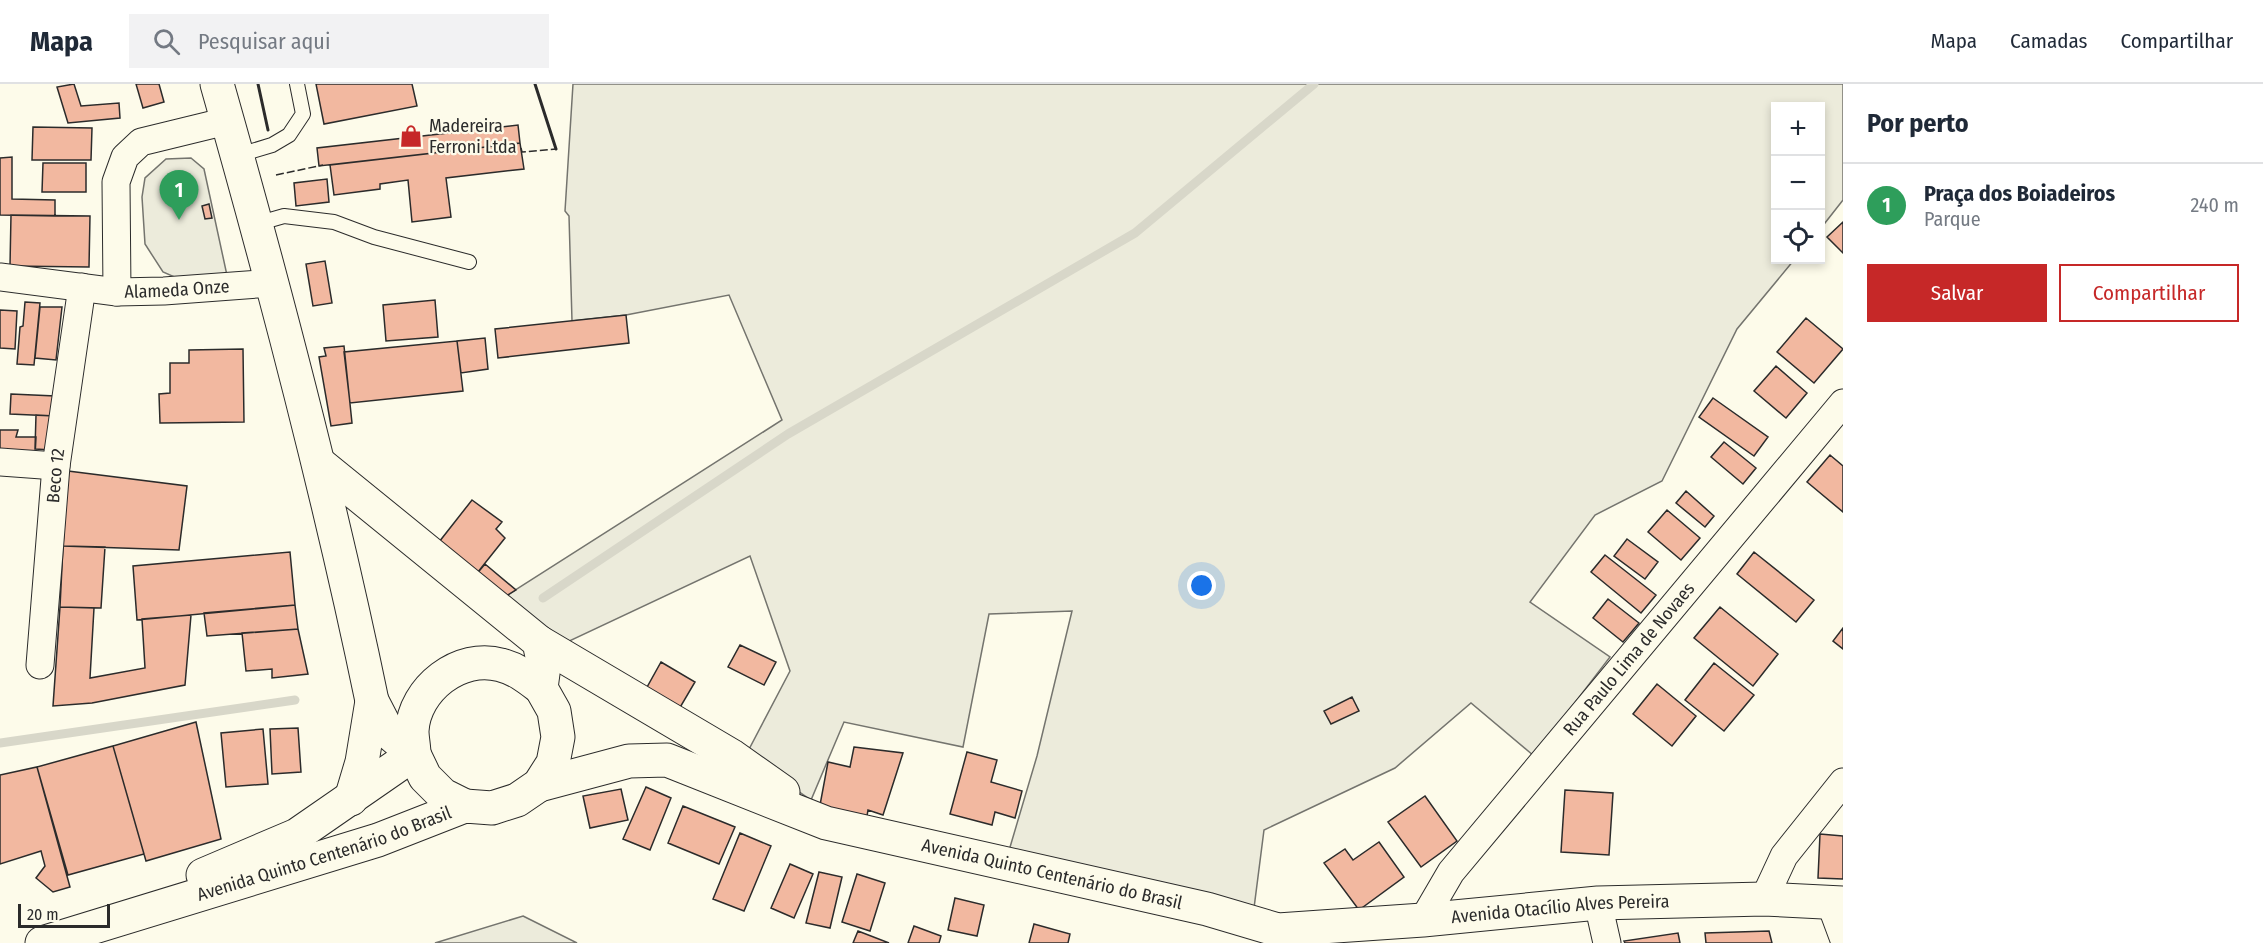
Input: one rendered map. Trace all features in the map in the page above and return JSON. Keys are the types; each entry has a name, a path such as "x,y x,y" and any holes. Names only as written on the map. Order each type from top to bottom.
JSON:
{"main road":[{"path":"217,84 273,283 320,464 372,701 388,732 414,754"},
{"name":"Avenida Quinto Centenário do Brasil","path":"320,464 539,642 732,756 825,823"},
{"path":"539,642 544,666 540,688"},
{"path":"465,806 442,795 425,777 414,754 412,730 418,706 431,686 451,671 474,663 499,664 522,672 540,688 554,711 558,737 553,763 539,785"},
{"path":"540,688 562,682 607,682"},
{"path":"351,799 362,762 372,701"},
{"name":"Avenida Quinto Centenário do Brasil","path":"50,941 297,835 414,754"},
{"name":"Avenida Quinto Centenário do Brasil","path":"50,941 378,840 465,806 492,808 518,800 539,785 629,761 667,760 825,823 1207,909 1280,937"},
{"name":"Avenida Otacílio Alves Pereira","path":"1280,937 1598,903 1764,899 1837,903"}],"street":[{"path":"117,292 116,183 124,157 141,142 227,121"},
{"name":"Alameda Onze","path":"0,277 117,292 273,283"},
{"name":"Beco 12","path":"40,665 56,466 82,287"},
{"name":"Rua Paulo Lima de Novaes","path":"1423,920 1451,872 1843,403"},
{"path":"0,462 56,466"},
{"path":"1764,899 1784,856 1843,782"},
{"path":"1598,903 1607,943"},
{"path":"1837,903 1843,937"}],"lane":[{"path":"238,155 272,145 289,135 303,114 297,84"},
{"path":"256,224 284,216 334,222 374,237 469,262"}],"shaded area":[{"path":"573,84 1843,84 1843,200 1825,223 1825,102 1771,102 1771,264 1791,264 1737,329 1662,481 1595,515 1530,602 1610,657 1534,756 1471,703 1395,768 1264,830 1254,908 1008,854 1037,756 1072,611 989,614 963,747 844,722 811,800 746,755 790,671 750,556 561,645 495,603 782,420 729,295 626,315 572,321 569,216 565,211"},
{"path":"191,158 204,169 228,280 179,279 163,272 145,244 142,197 145,178 166,159"},
{"path":"523,916 577,943 435,943"}],"building":[{"path":"74,84 81,106 119,103 120,118 68,123 57,87"},
{"path":"136,84 159,84 164,102 143,108"},
{"path":"316,84 412,84 417,106 324,124"},
{"path":"518,125 520,143 319,166 317,148"},
{"path":"33,127 92,128 91,160 32,160"},
{"path":"520,143 524,169 446,178 451,217 412,222 408,180 380,184 380,189 334,195 330,165"},
{"path":"12,157 12,199 55,200 55,216 0,215 0,158"},
{"path":"43,163 86,163 86,192 42,192"},
{"path":"327,179 329,202 296,206 294,183"},
{"path":"209,204 212,218 205,219 202,206"},
{"path":"11,215 90,216 89,267 10,266"},
{"path":"1843,222 1843,253 1827,237"},
{"path":"325,261 332,303 313,306 306,264"},
{"path":"435,300 438,337 386,341 383,305"},
{"path":"25,302 40,303 34,365 17,364"},
{"path":"40,307 62,307 56,360 35,358"},
{"path":"0,310 17,311 15,349 0,348"},
{"path":"626,315 629,343 498,358 495,329"},
{"path":"1806,318 1843,349 1814,383 1777,352"},
{"path":"485,338 488,369 461,373 457,341"},
{"path":"457,341 463,391 350,403 344,352"},
{"path":"344,346 352,423 331,426 319,357 326,356 324,348"},
{"path":"243,349 244,422 160,423 159,394 170,393 170,363 189,363 189,350"},
{"path":"1776,366 1807,393 1786,418 1754,391"},
{"path":"11,394 55,396 54,416 10,414"},
{"path":"1713,398 1768,437 1754,456 1699,417"},
{"path":"36,415 54,416 52,450 35,449"},
{"path":"0,430 18,430 16,437 36,437 35,456 0,450"},
{"path":"1724,442 1756,468 1743,484 1711,457"},
{"path":"1830,455 1843,466 1843,512 1807,482"},
{"path":"68,471 187,486 179,550 63,546"},
{"path":"1686,491 1714,516 1705,527 1676,503"},
{"path":"472,500 502,522 496,529 505,538 470,582 432,551"},
{"path":"1667,510 1700,538 1681,560 1648,532"},
{"path":"1627,539 1658,562 1645,579 1614,556"},
{"path":"63,546 105,547 101,608 60,607"},
{"path":"290,552 295,605 137,620 133,566"},
{"path":"1754,552 1814,600 1796,622 1737,574"},
{"path":"1605,555 1656,595 1641,613 1591,572"},
{"path":"485,564 516,590 495,603 470,582"},
{"path":"1608,599 1639,623 1623,642 1593,618"},
{"path":"295,605 298,629 207,636 204,613"},
{"path":"60,607 94,608 90,678 145,668 142,619 191,615 185,685 92,703 53,706"},
{"path":"1720,607 1778,654 1753,686 1694,638"},
{"path":"1843,628 1843,649 1833,641"},
{"path":"298,629 308,674 272,678 272,669 246,671 242,633"},
{"path":"740,645 776,662 764,685 728,667"},
{"path":"661,662 695,682 675,716 641,698"},
{"path":"1714,663 1754,695 1724,731 1685,700"},
{"path":"1657,684 1696,716 1672,746 1633,714"},
{"path":"1352,697 1359,711 1331,724 1324,711"},
{"path":"196,722 221,839 146,861 113,746"},
{"path":"298,728 301,772 272,774 270,729"},
{"path":"263,729 268,784 226,787 221,733"},
{"path":"113,746 144,854 68,875 37,767"},
{"path":"854,747 903,753 883,815 868,810 866,822 820,805 828,762 850,767"},
{"path":"967,752 997,760 991,782 1022,791 1015,818 995,812 992,825 950,814"},
{"path":"37,767 70,887 53,892 36,878 45,866 41,851 0,864 0,775"},
{"path":"646,787 671,798 650,850 623,839"},
{"path":"621,789 628,820 590,828 583,796"},
{"path":"1565,790 1613,793 1609,855 1561,852"},
{"path":"1425,796 1457,841 1421,867 1388,822"},
{"path":"683,806 735,827 719,864 668,843"},
{"path":"740,833 771,846 744,911 713,899"},
{"path":"1820,834 1843,836 1843,879 1818,878"},
{"path":"1379,842 1404,877 1359,910 1324,863 1345,849 1353,860"},
{"path":"790,864 813,874 794,918 771,908"},
{"path":"819,872 842,877 830,928 806,923"},
{"path":"857,874 885,883 870,931 842,922"},
{"path":"955,898 984,905 977,936 948,930"},
{"path":"1034,924 1070,934 1068,943 1029,943"},
{"path":"914,926 941,936 939,943 908,943"},
{"path":"858,931 889,943 853,943"},
{"path":"1769,931 1772,943 1706,943 1705,933"},
{"path":"1678,933 1680,943 1625,943 1624,941"}],"waterway":[{"path":"543,598 788,434 1135,233 1314,84"},
{"path":"0,743 295,700"}],"fence":[{"path":"521,148 522,152 556,149"},
{"path":"276,175 323,165"}],"wall":[{"path":"258,84 268,130"},
{"path":"535,84 556,149"}],"place":[{"name":"Madereira Ferroni Ltda","path":"411,136"},
{"name":"Praça dos Boiadeiros","path":"179,220"}]}
